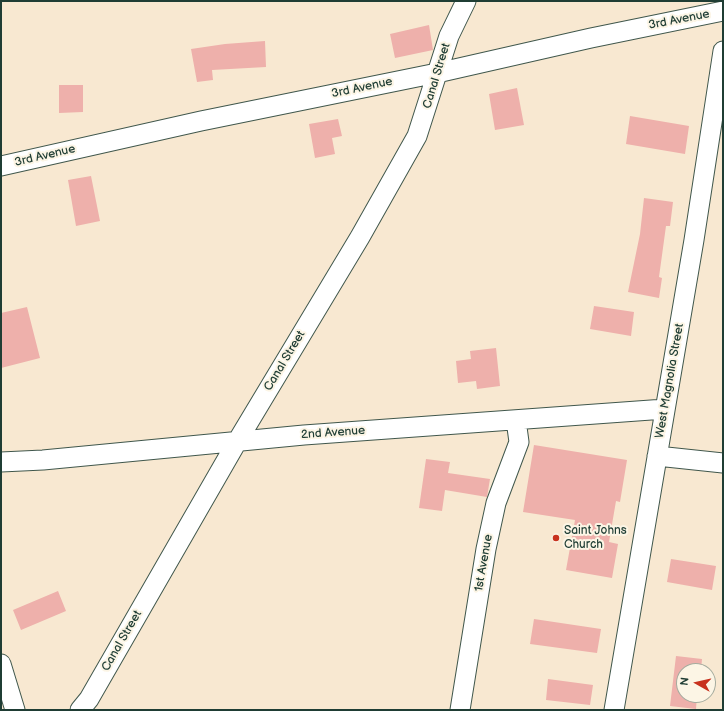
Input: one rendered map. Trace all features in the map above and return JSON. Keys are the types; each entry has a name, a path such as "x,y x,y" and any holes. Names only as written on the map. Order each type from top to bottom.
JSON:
{"street":[{"name":"Canal Street","path":"80,710 89,699 238,440 360,237 417,136 449,36 466,1"},
{"name":"3rd Avenue","path":"1,166 201,121 437,73 591,38 723,11"},
{"name":"West Magnolia Street","path":"614,710 719,98 723,51"},
{"name":"2nd Avenue","path":"1,462 43,460 238,440 665,409"},
{"name":"1st Avenue","path":"460,710 486,549 496,503 519,442 516,420"},
{"path":"657,456 723,463"},
{"path":"1,664 15,710"}],"building":[{"path":"429,25 433,50 395,58 390,34"},
{"path":"265,41 266,67 212,70 213,80 197,82 191,49 225,44"},
{"path":"59,85 83,85 83,112 59,113"},
{"path":"517,88 524,125 495,130 489,94"},
{"path":"630,116 689,126 685,154 626,144"},
{"path":"338,119 342,136 332,138 335,154 315,158 309,124"},
{"path":"91,176 100,221 76,226 68,180"},
{"path":"644,198 673,202 670,226 666,226 659,277 662,278 659,298 628,292 640,234"},
{"path":"594,306 634,312 631,336 590,329"},
{"path":"27,307 40,358 1,368 1,313"},
{"path":"496,348 500,386 477,389 476,381 458,383 456,361 471,359 470,351"},
{"path":"534,445 627,460 620,502 616,501 609,542 618,544 612,578 566,570 575,520 523,512"},
{"path":"426,459 450,462 448,473 490,479 487,497 445,490 442,511 419,508"},
{"path":"671,559 716,566 712,590 667,582"},
{"path":"58,591 66,611 21,630 13,610"},
{"path":"534,619 601,629 597,653 530,644"},
{"path":"676,656 702,659 702,663 676,663 676,703 696,703 696,709 670,706"},
{"path":"548,679 593,685 590,705 546,700"}],"place":[{"name":"Saint Johns Church","path":"556,538"}]}
